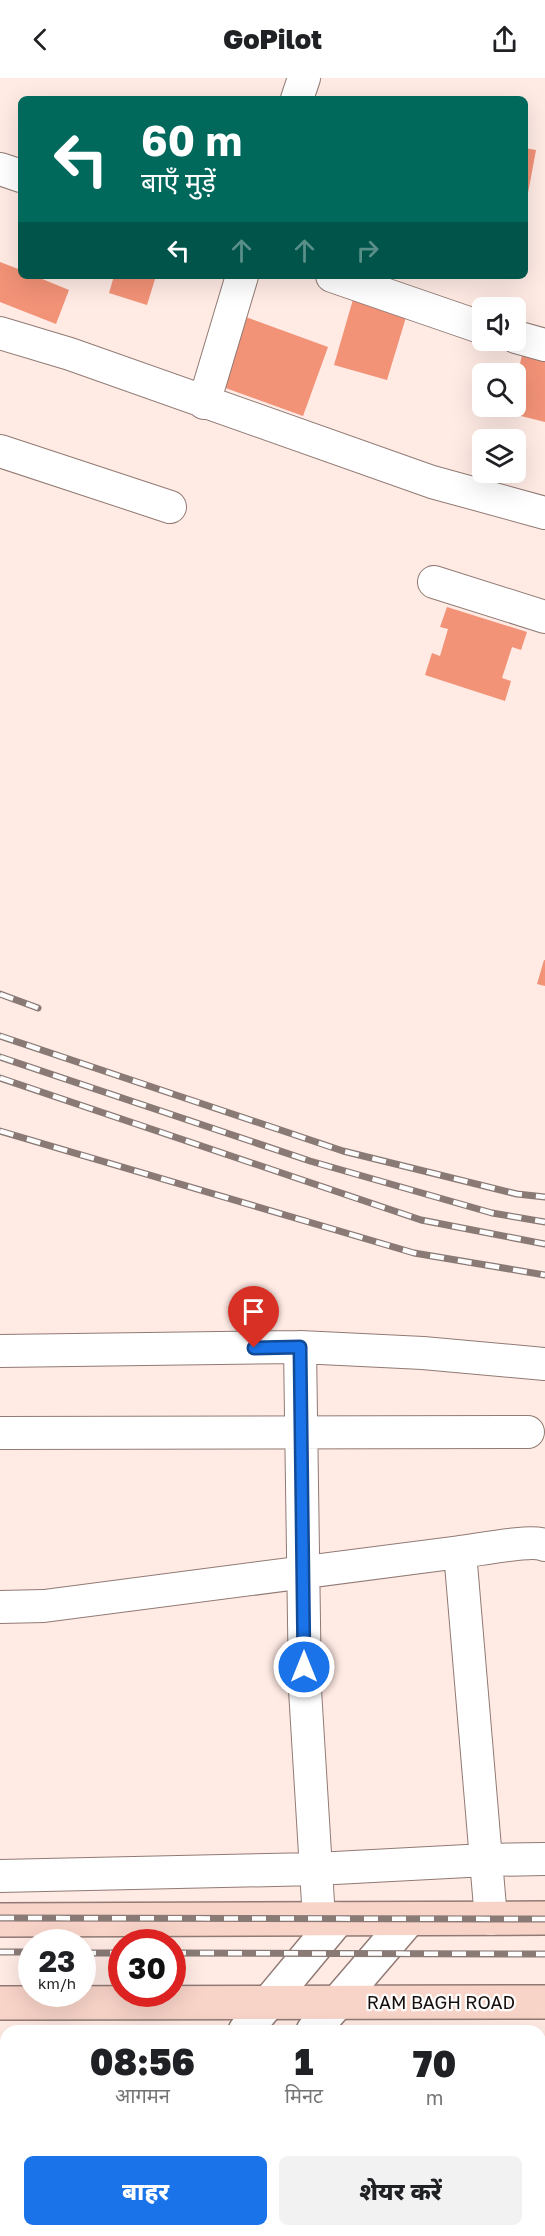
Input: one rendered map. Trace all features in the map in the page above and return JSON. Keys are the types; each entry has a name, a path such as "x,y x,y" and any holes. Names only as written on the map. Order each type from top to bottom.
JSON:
{"main road":[{"path":"0,1920 545,1918"},
{"name":"RAM BAGH ROAD","path":"0,2002 545,2002"}],"street":[{"path":"298,96 303,78"},
{"path":"0,169 18,175"},
{"path":"204,403 241,279"},
{"path":"341,279 472,324"},
{"path":"0,333 70,354 432,482 545,513"},
{"path":"526,340 545,345"},
{"path":"0,451 170,507"},
{"path":"434,582 545,617"},
{"path":"0,1351 300,1347 423,1353 545,1364"},
{"path":"249,2025 269,2002 329,1919 316,1869 305,1690 300,1347"},
{"path":"0,1433 528,1432"},
{"path":"0,1607 44,1606 460,1552 526,1544 545,1545"},
{"path":"460,1552 491,1919"},
{"path":"0,1876 316,1869 545,1859"},
{"path":"318,2025 409,1919"}],"building":[{"path":"528,149 536,150 528,193"},
{"path":"0,262 18,269 18,279 42,279 69,290 56,324 0,302"},
{"path":"113,279 155,279 147,305 109,293"},
{"path":"356,289 410,304 387,380 334,365"},
{"path":"246,317 328,347 303,416 220,386"},
{"path":"522,355 545,360 545,422 525,417 526,363 520,363"},
{"path":"447,607 527,632 521,650 512,647 502,678 511,681 505,701 425,675 432,653 440,656 448,629 440,627"},
{"path":"545,960 545,986 537,984"}],"railway":[{"path":"0,994 38,1008"},
{"path":"0,1036 343,1151 517,1194 545,1197"},
{"path":"0,1057 310,1161 492,1213 545,1222"},
{"path":"0,1078 421,1220 545,1244"},
{"path":"0,1131 414,1253 545,1275"},
{"path":"0,1918 545,1919"},
{"path":"0,1952 18,1952"},
{"path":"96,1953 108,1953"},
{"path":"186,1953 545,1954"}],"route":[{"path":"254,1348 300,1347 304,1667"}]}
